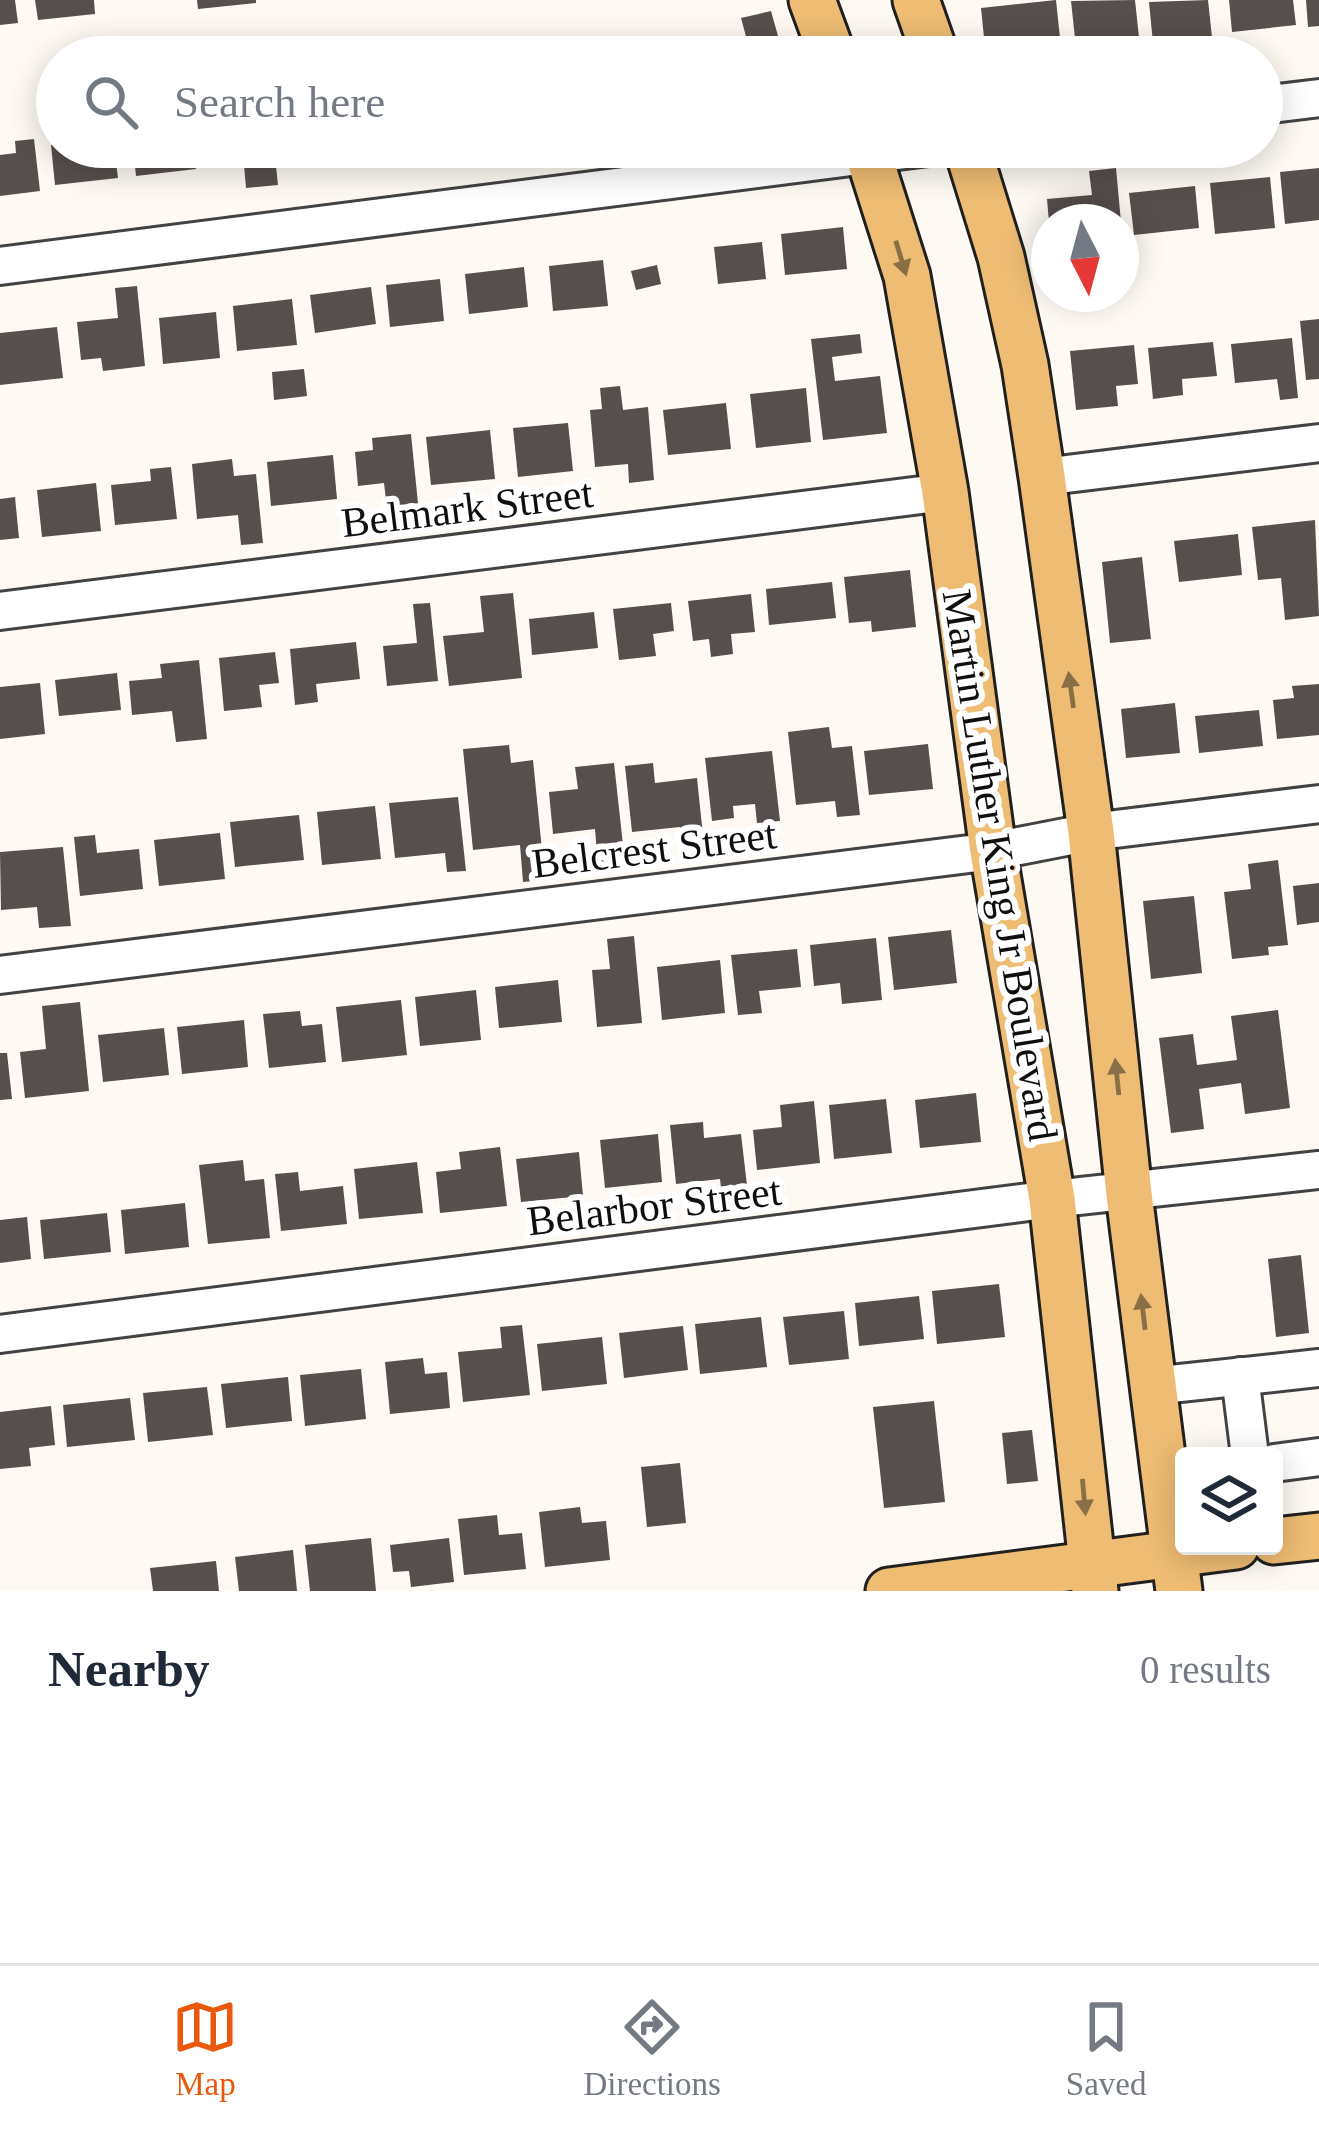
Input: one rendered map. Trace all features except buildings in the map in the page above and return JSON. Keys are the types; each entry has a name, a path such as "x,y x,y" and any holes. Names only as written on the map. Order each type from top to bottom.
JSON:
{"main road":[{"path":"812,0 825,36"},
{"path":"916,0 929,36"},
{"name":"Martin Luther King Jr Boulevard","path":"872,168 907,276 945,493 993,851 1052,1199 1093,1578"},
{"name":"Martin Luther King Jr Boulevard","path":"974,168 1001,257 1042,477 1091,832 1129,1194 1177,1572"},
{"path":"1283,1540 1319,1536"},
{"path":"889,1591 1177,1572 1216,1555"}],"street":[{"path":"1283,102 1319,98"},
{"path":"0,266 745,168"},
{"path":"1042,477 1319,443"},
{"name":"Belmark Street","path":"0,610 945,493"},
{"name":"Belcrest Street","path":"0,975 993,851 1091,832 1319,804"},
{"name":"Belarbor Street","path":"0,1334 1052,1199 1319,1171"},
{"path":"1152,1386 1319,1368"},
{"path":"1240,1376 1249,1447"},
{"path":"1283,1462 1319,1457"}]}
